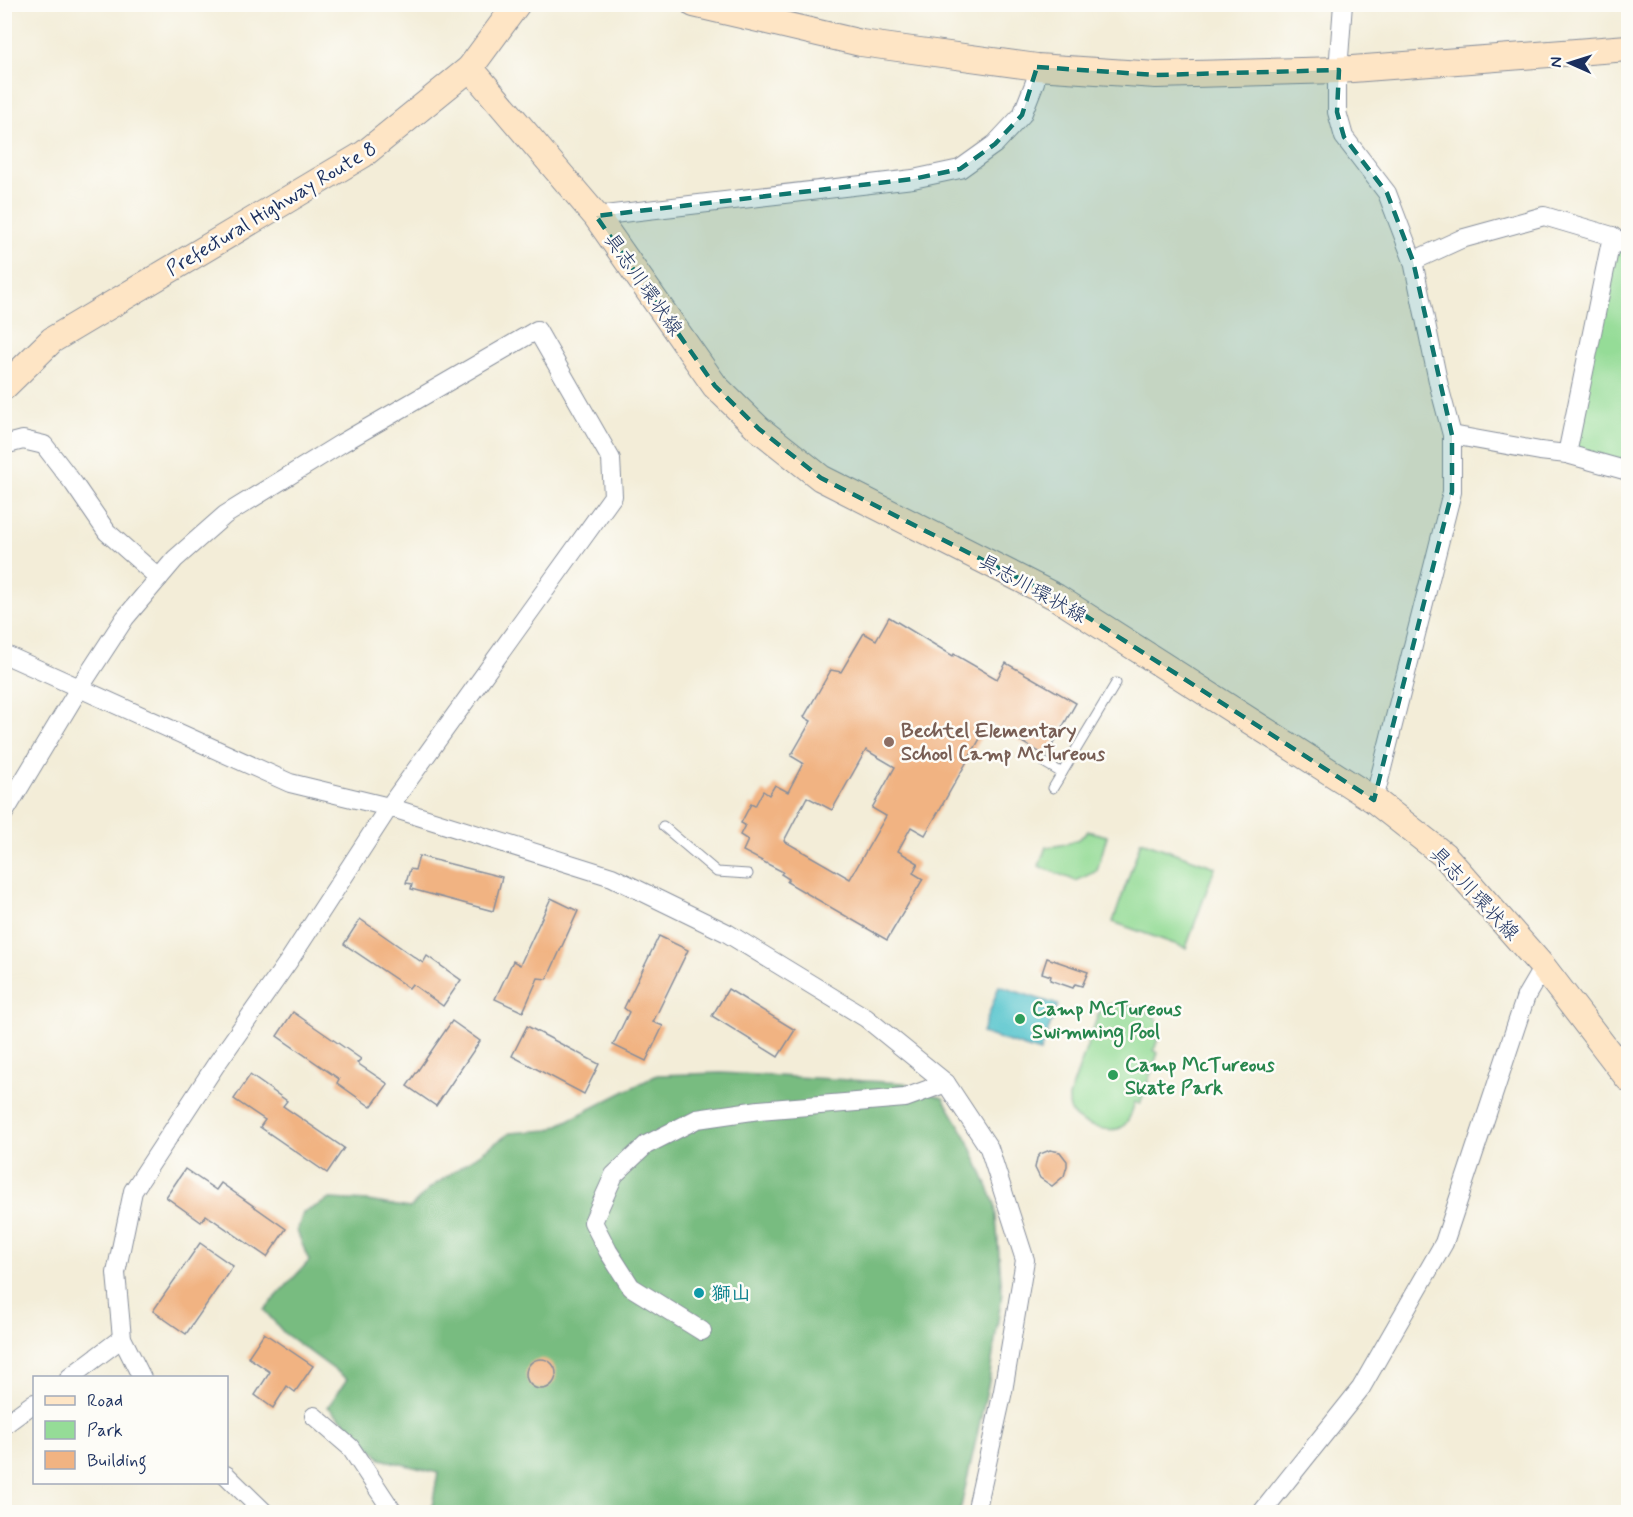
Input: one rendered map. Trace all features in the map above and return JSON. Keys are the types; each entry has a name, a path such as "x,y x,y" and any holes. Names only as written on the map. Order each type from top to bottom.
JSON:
{"main road":[{"name":"Prefectural Highway Route 8","path":"4,387 52,340 364,154 470,68 517,4"},
{"path":"694,4 861,44 1037,67 1156,75 1339,70 1629,48"},
{"name":"具志川環状線","path":"470,68 596,216 715,386 759,429 821,478 1056,597 1374,800 1444,855 1624,1062"}],"street":[{"path":"1343,4 1337,112 1344,136 1387,193 1413,261 1452,435 1452,492 1374,800"},
{"path":"596,216 913,179 960,169 995,144 1022,115 1035,82 1037,67"},
{"path":"1413,261 1461,239 1544,216 1612,236 1629,248"},
{"path":"1568,454 1612,236"},
{"path":"4,813 80,687 125,618 175,559 225,515 342,443 537,330 611,459 613,496 389,807 288,962 215,1066 133,1191 116,1273 122,1338 141,1376"},
{"path":"1452,435 1568,454 1629,471"},
{"path":"4,445 23,440 44,446 107,532 159,578"},
{"path":"4,654 290,783 389,807 612,877 727,933 866,1018 946,1083 989,1148 1025,1260 1003,1391 977,1508 974,1512"},
{"path":"1262,1512 1361,1388 1444,1243 1526,996 1543,967"},
{"path":"702,1331 631,1287 608,1251 593,1222 614,1175 646,1145 697,1119 759,1110 905,1098 946,1083"},
{"path":"70,1376 122,1338"},
{"path":"4,1425 33,1404"},
{"path":"314,1416 350,1448 393,1512"},
{"path":"228,1477 264,1512"}],"lane":[{"path":"1053,788 1116,683"},
{"path":"1045,763 1062,773"},
{"path":"663,826 717,872 748,874"}],"highlighted area":[{"path":"1037,67 1156,75 1339,70 1337,112 1344,137 1387,193 1413,261 1452,435 1452,492 1374,800 1056,597 821,478 759,429 715,386 596,216 913,179 960,169 995,144 1022,115"}],"green space":[{"path":"1612,236 1628,248 1628,471 1567,454"},
{"path":"1088,831 1107,836 1097,871 1076,881 1039,866 1046,847 1069,843"},
{"path":"1141,841 1215,867 1186,948 1113,922"},
{"name":"Camp McTureous Skate Park","path":"1121,1002 1149,1013 1158,1022 1158,1038 1154,1050 1158,1053 1140,1104 1135,1102 1125,1125 1117,1129 1104,1129 1077,1119 1071,1111 1069,1097 1098,1015 1104,1006"},
{"path":"721,1073 904,1083 943,1098 968,1140 995,1204 1002,1293 989,1381 958,1512 431,1512 438,1473 381,1459 328,1407 347,1379 284,1333 264,1310 309,1261 297,1231 303,1213 330,1199 368,1201 410,1208 430,1188 510,1133 549,1130 657,1075"}],"water":[{"name":"Camp McTureous Swimming Pool","path":"999,986 1058,1005 1040,1052 982,1033"}],"building":[{"path":"889,617 953,656 954,654 997,679 1006,663 1076,703 1046,756 989,723 925,835 911,827 898,851 918,863 913,873 923,879 887,940 787,882 789,879 781,874 783,872 743,851 748,840 740,835 745,825 741,823 751,804 755,806 763,791 769,795 775,785 788,792 803,763 791,756 811,721 804,717 831,670 841,672 864,633 876,640","holes":["866,750 895,767 872,808 886,816 850,879 784,841 807,797 832,810"]},
{"path":"419,856 502,877 493,911 411,889 412,884 406,883 410,869 415,870"},
{"path":"551,898 578,911 547,979 538,978 523,1012 495,999 513,961 520,965"},
{"path":"360,919 423,963 427,956 461,980 443,1006 412,984 409,988 344,944"},
{"path":"659,936 688,950 653,1022 663,1026 646,1061 613,1045 629,1012 624,1008"},
{"path":"1047,958 1088,972 1082,986 1075,984 1073,988 1050,980 1051,976 1042,973"},
{"path":"728,989 795,1030 778,1057 712,1016"},
{"path":"293,1012 361,1059 357,1063 388,1084 371,1107 337,1083 339,1079 277,1036"},
{"path":"452,1021 480,1041 436,1106 407,1086"},
{"path":"527,1026 599,1064 584,1094 512,1056"},
{"path":"250,1075 287,1101 283,1106 344,1148 327,1173 260,1127 265,1120 234,1099"},
{"path":"1050,1150 1060,1152 1067,1161 1064,1176 1052,1186 1040,1178 1035,1168 1040,1154"},
{"path":"185,1169 216,1190 221,1183 286,1229 267,1257 206,1215 201,1222 166,1197"},
{"path":"200,1243 233,1266 186,1334 153,1311"},
{"path":"264,1333 313,1366 295,1392 287,1386 273,1408 255,1395 270,1372 248,1357"},
{"path":"541,1359 552,1363 556,1374 552,1385 541,1389 530,1385 526,1374 530,1363"}],"place":[{"name":"Bechtel Elementary School Camp McTureous","path":"889,742"},
{"name":"Camp McTureous Swimming Pool","path":"1020,1019"},
{"name":"Camp McTureous Skate Park","path":"1113,1075"},
{"name":"獅山","path":"699,1293"}]}
